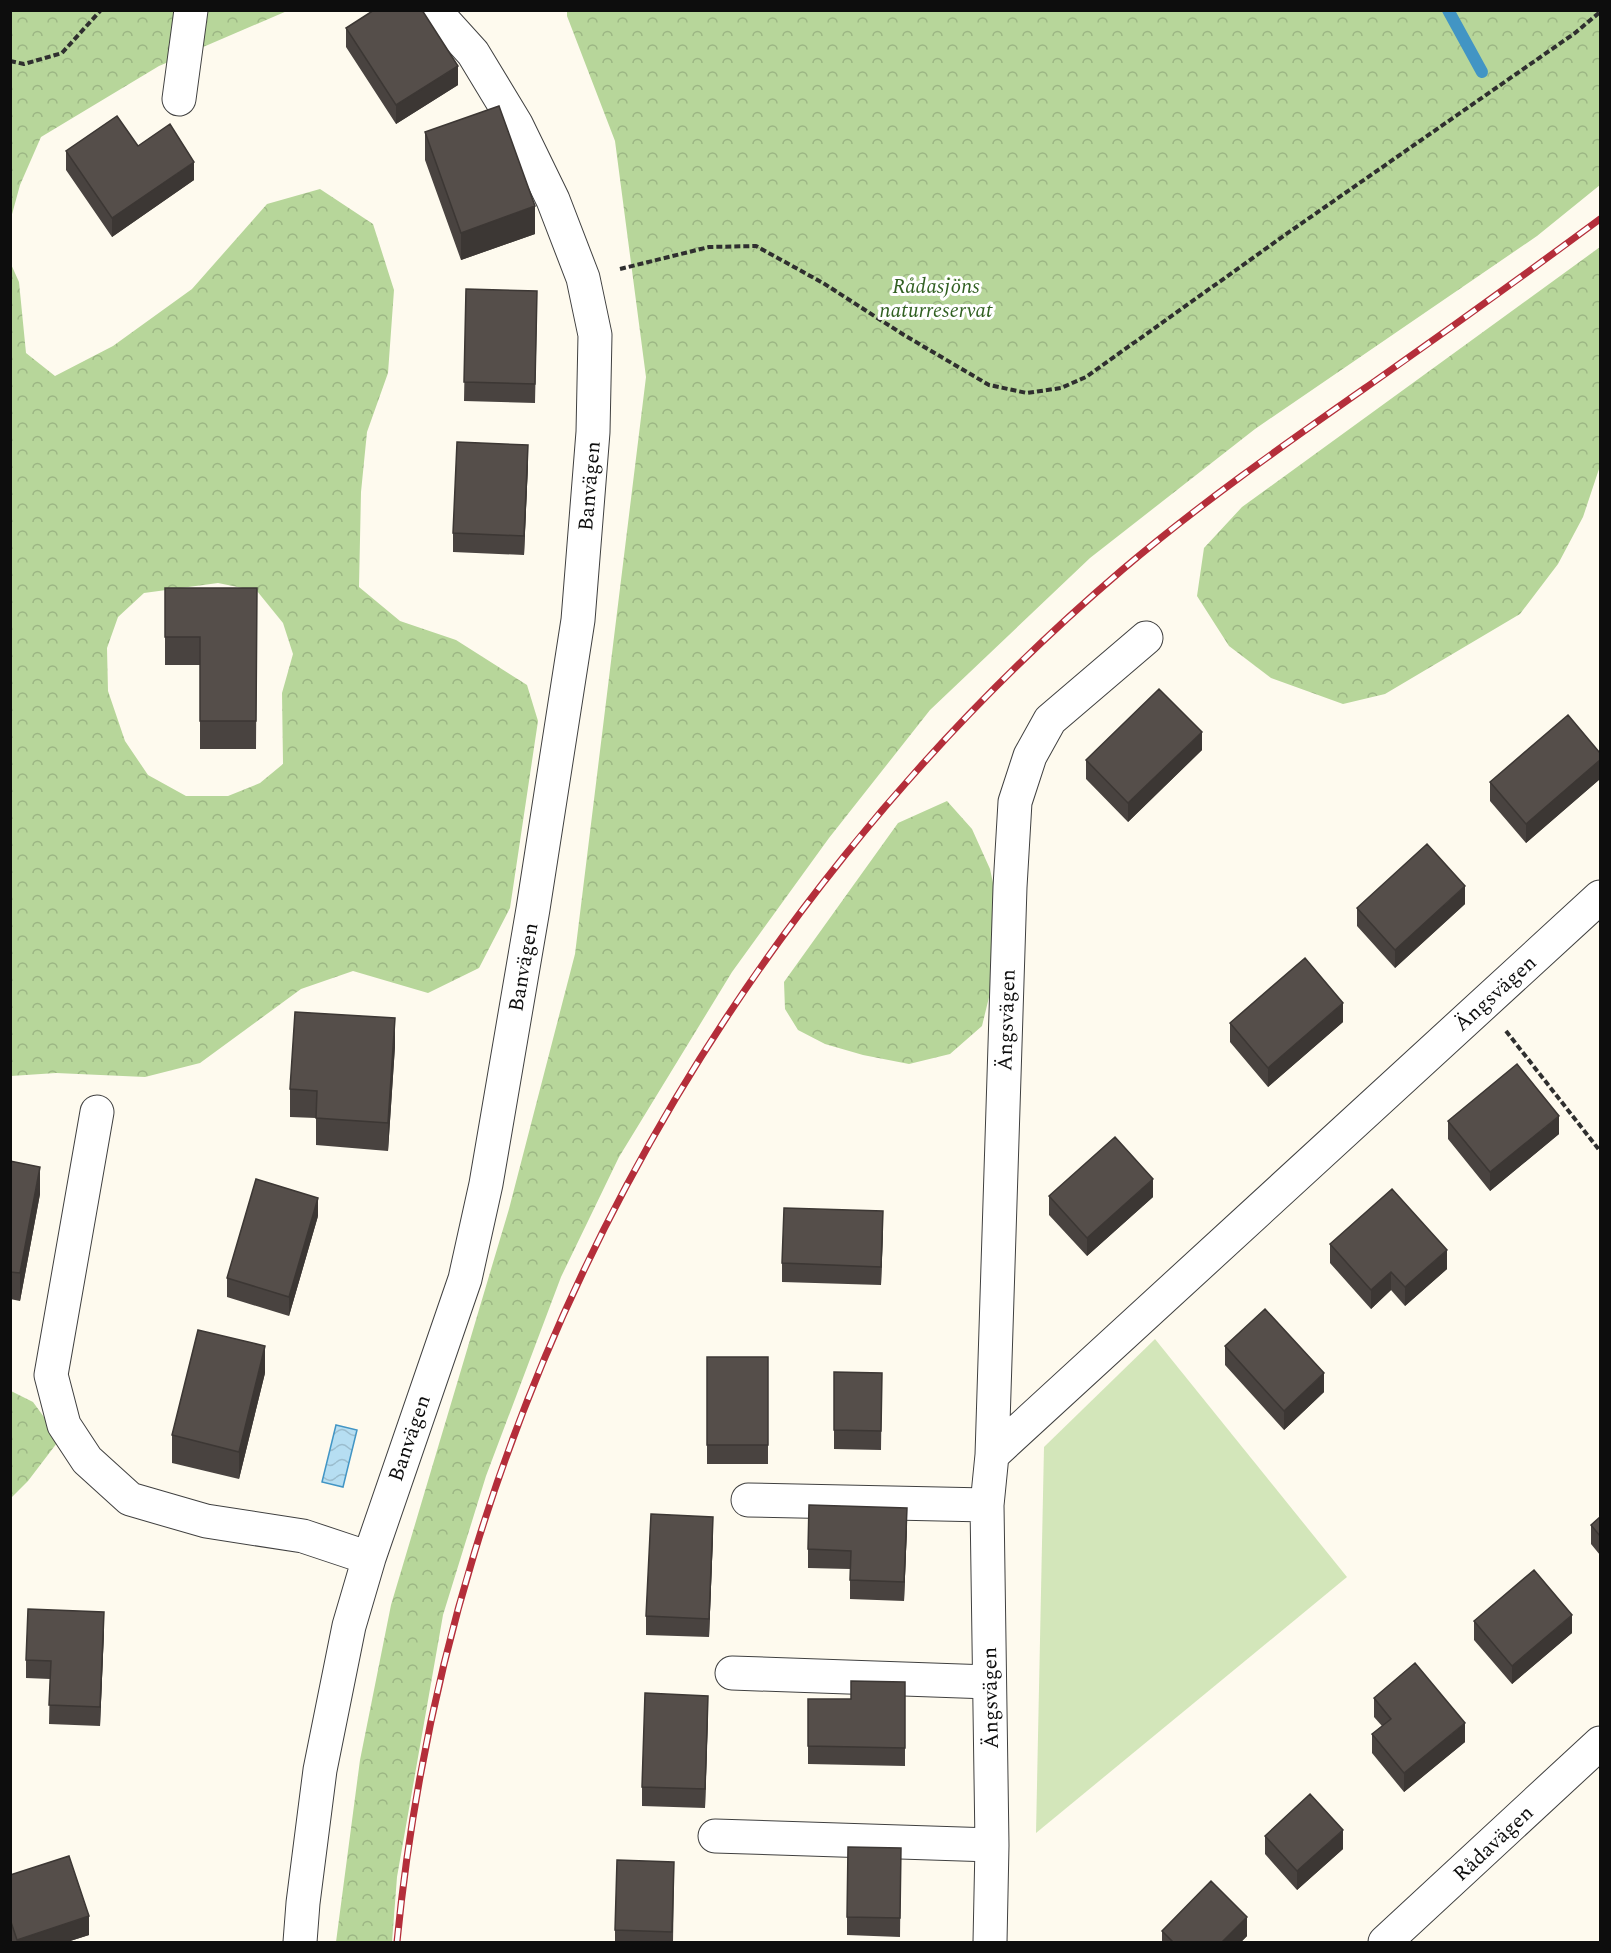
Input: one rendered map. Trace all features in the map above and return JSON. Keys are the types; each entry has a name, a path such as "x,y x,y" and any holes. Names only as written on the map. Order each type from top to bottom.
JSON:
{"street":[{"path":"179,99 191,10"},
{"name":"Banvägen","path":"300,1942 320,1770 349,1626 369,1558 465,1279 486,1184 533,909 578,620 592,444 595,335 583,279 554,200 516,124 473,53 434,10"},
{"name":"Ängsvägen","path":"990,1942 992,1845 987,1505 992,1455 1015,802 1030,756 1050,720 1146,638"},
{"name":"Ängsvägen","path":"992,1455 1600,897"},
{"path":"97,1112 51,1375 64,1425 87,1460 130,1499 206,1521 303,1536 369,1558"},
{"path":"748,1500 987,1505"},
{"path":"732,1673 989,1682"},
{"name":"Rådavägen","path":"1384,1942 1600,1743"},
{"path":"715,1836 992,1845"}],"path":[{"path":"10,61 24,64 62,53 101,10"},
{"path":"583,279 709,247 756,246 824,283 904,335 989,385 1027,393 1060,388 1086,377 1282,236 1575,33 1600,12"},
{"path":"1484,1003 1600,1151"}],"green space":[{"path":"11,11 287,11 159,66 41,137 20,185 11,218"},
{"name":"Rådasjöns naturreservat","path":"567,11 1600,11 1600,185 1537,236 1255,429 1090,558 930,710 829,838 732,972 619,1157 561,1277 486,1476 443,1615 397,1877 392,1942 336,1942 360,1760 391,1605 509,1209 575,954 646,377 615,141"},
{"path":"320,189 373,224 394,290 388,373 367,432 361,492 359,587 400,621 456,640 527,685 538,721 510,908 479,968 428,993 353,971 301,989 200,1063 145,1077 56,1073 11,1076 10,262 19,282 26,353 55,376 113,346 192,289 267,204","holes":["218,583 257,591 283,623 293,654 282,693 283,764 260,783 228,796 186,796 148,775 125,741 108,691 107,648 118,617 144,593"]},
{"path":"1600,247 1600,466 1583,517 1558,564 1520,614 1385,694 1343,704 1271,678 1229,646 1197,596 1204,548 1242,507"},
{"path":"947,801 972,829 990,869 998,906 991,989 982,1026 950,1054 909,1064 863,1055 825,1044 798,1030 785,1009 784,982 898,823"},
{"path":"1155,1339 1347,1577 1036,1833 1044,1447"},
{"path":"11,1391 33,1402 60,1439 28,1481 11,1498"}],"water":[{"path":"336,1425 357,1430 343,1487 322,1482"}],"building":[{"path":"374,10 422,10 458,66 396,105 346,28"},
{"path":"499,106 535,206 461,233 425,132"},
{"path":"117,116 138,146 170,124 194,162 112,218 66,151"},
{"path":"466,289 537,291 535,384 464,382"},
{"path":"457,442 528,445 524,536 453,533"},
{"path":"165,588 257,588 256,721 200,721 200,637 165,637"},
{"path":"1159,689 1202,732 1128,803 1086,760"},
{"path":"1568,715 1600,753 1600,760 1526,824 1490,782"},
{"path":"1427,844 1465,886 1395,950 1357,908"},
{"path":"1305,958 1343,1003 1268,1068 1230,1023"},
{"path":"295,1012 395,1018 388,1123 316,1118 317,1091 290,1089"},
{"path":"1517,1064 1559,1116 1490,1172 1448,1121"},
{"path":"1115,1137 1153,1179 1087,1238 1049,1196"},
{"path":"10,1161 40,1167 20,1273 10,1272"},
{"path":"256,1179 318,1198 289,1297 227,1278"},
{"path":"1392,1189 1447,1250 1405,1287 1391,1272 1371,1290 1330,1244"},
{"path":"784,1208 883,1211 881,1267 782,1263"},
{"path":"1265,1309 1324,1373 1284,1411 1225,1346"},
{"path":"198,1330 265,1346 239,1452 172,1435"},
{"path":"707,1357 768,1357 768,1445 707,1445"},
{"path":"834,1372 882,1373 881,1431 834,1430"},
{"path":"809,1505 907,1508 904,1582 850,1580 851,1551 808,1549"},
{"path":"651,1514 713,1517 709,1619 646,1616"},
{"path":"1600,1517 1600,1536 1591,1525"},
{"path":"1534,1570 1572,1615 1512,1666 1474,1621"},
{"path":"28,1609 104,1612 100,1707 49,1705 51,1661 26,1660"},
{"path":"1415,1663 1465,1723 1404,1773 1372,1734 1391,1719 1374,1698"},
{"path":"851,1681 905,1682 905,1748 808,1746 808,1699 851,1699"},
{"path":"645,1693 708,1696 705,1789 642,1787"},
{"path":"1310,1794 1343,1830 1297,1871 1265,1836"},
{"path":"848,1847 901,1848 900,1918 847,1917"},
{"path":"69,1856 89,1916 17,1940 10,1919 10,1875"},
{"path":"617,1860 674,1862 672,1932 615,1930"},
{"path":"1211,1881 1247,1917 1222,1942 1173,1942 1162,1931"}],"waterway":[{"path":"1448,10 1482,72"}],"railway":[{"path":"397,1942 426,1744 475,1551 542,1365 626,1186 727,1016 844,856 976,707 1122,570 1248,472 1600,219"}]}
